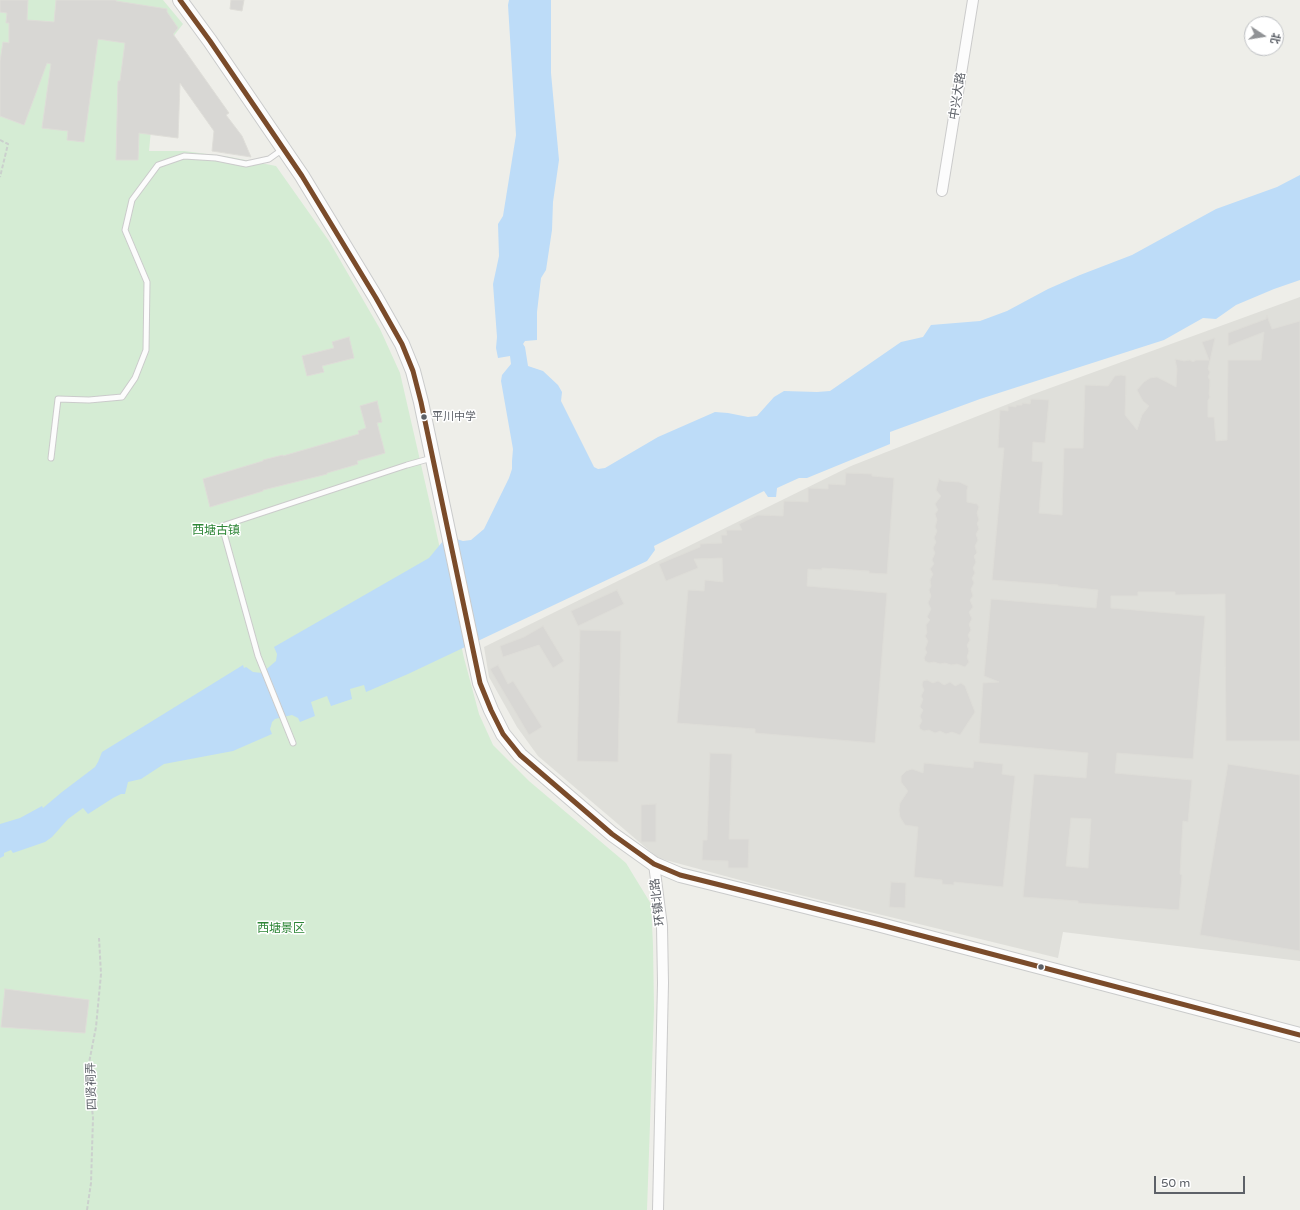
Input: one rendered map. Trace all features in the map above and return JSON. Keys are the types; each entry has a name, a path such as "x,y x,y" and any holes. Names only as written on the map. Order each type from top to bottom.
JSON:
{"street":[{"name":"环镇北路","path":"180,0 284,148 368,284 402,344 413,371 434,458 480,683 503,734 520,755 612,834 654,864 662,926 663,983 658,1210"},
{"name":"中兴大路","path":"942,191 973,0"},
{"path":"654,864 680,875 877,924 1300,1035"}],"lane":[{"path":"51,458 58,399 89,400 122,398 135,378 146,350 147,282 125,230 132,200 158,165 184,156 216,158 246,164 269,159 284,148"},
{"path":"293,743 258,656 222,526 407,465 434,458"}],"path":[{"path":"0,140 8,144 0,178"},
{"name":"四贤祠弄","path":"87,1210 91,1183 93,1118 88,1068 96,1027 101,974 99,938"}],"shaded area":[{"path":"1300,297 1300,961 1063,932 1058,958 751,883 658,858 538,756 517,727 489,677 484,647 851,466 1031,395"}],"green space":[{"name":"西塘古镇","path":"0,0 163,0 183,24 158,56 149,151 184,151 230,157 276,166 329,241 380,329 400,373 464,658 479,714 493,745 529,781 626,863 651,904 654,1009 647,1210 0,1210"}],"water":[{"path":"509,0 551,0 551,73 559,160 553,202 552,230 546,270 541,278 537,312 537,340 525,341 523,344 525,347 528,366 543,371 558,385 562,392 561,401 594,467 598,469 605,468 658,437 715,412 748,417 757,416 774,397 784,391 830,391 901,342 923,337 931,325 980,321 1007,311 1048,289 1132,255 1216,209 1277,187 1300,175 1300,280 1236,305 1216,319 1203,318 1164,340 980,399 890,432 890,444 807,478 799,478 777,488 776,497 768,497 764,491 654,546 655,550 647,561 408,674 366,692 364,685 350,689 352,699 331,706 327,696 311,702 315,716 300,722 298,718 292,715 275,719 272,722 270,729 272,734 233,751 164,764 141,779 128,782 125,794 121,794 113,798 88,814 83,808 68,819 52,837 45,842 13,853 11,850 4,853 4,856 0,858 0,824 20,818 42,806 43,808 95,767 102,752 243,665 244,668 246,667 253,672 262,673 276,661 277,654 274,647 429,558 443,541 453,538 463,541 471,540 484,529 509,478 512,469 513,449 501,381 502,375 511,364 510,356 498,358 496,348 497,337 493,284 499,256 498,224 503,216 516,135 508,5"}],"building":[{"path":"0,0 28,0 27,20 54,22 56,0 116,0 167,9 167,12 178,28 173,34 229,113 226,115 242,136 251,157 212,151 214,131 180,83 178,138 139,133 138,160 116,160 118,81 120,81 125,43 98,39 84,142 67,140 68,131 42,128 51,64 47,63 24,125 0,116 0,61 3,42 9,43 9,23 6,23 7,13 0,12"},
{"path":"231,0 244,0 242,11 230,9"},
{"path":"1267,316 1272,329 1300,321 1300,741 1226,741 1225,594 1175,595 1175,592 1138,592 1138,596 1111,596 1111,608 1205,616 1193,759 1117,753 1115,773 1192,780 1188,822 1183,821 1180,874 1182,875 1179,910 1078,903 1078,901 1023,897 1034,774 1086,778 1088,753 979,743 983,683 999,682 984,676 991,599 1096,608 1098,590 1058,585 992,580 1004,448 998,448 1000,410 1008,411 1008,406 1016,407 1016,405 1022,405 1022,403 1030,404 1031,399 1049,400 1045,443 1033,442 1032,461 1043,462 1039,513 1062,515 1064,448 1083,448 1085,385 1108,386 1115,376 1126,376 1125,415 1137,430 1142,415 1149,406 1143,401 1137,390 1150,378 1157,377 1176,387 1177,369 1175,359 1184,361 1190,360 1193,362 1196,360 1209,360 1202,342 1215,338 1208,369 1210,372 1208,377 1210,380 1210,397 1208,400 1208,417 1214,417 1216,441 1227,440 1228,360 1261,360 1264,332 1228,346 1228,333 1266,319","holes":["1071,818 1091,819 1088,868 1066,866"]},
{"path":"349,337 354,358 322,366 324,372 307,376 302,356 334,348 332,342"},
{"path":"377,401 382,422 377,423 385,453 357,461 358,464 327,474 263,490 210,507 203,479 263,460 283,456 359,434 358,431 366,428 360,406"},
{"path":"846,473 872,474 872,476 894,478 887,574 869,573 869,571 822,568 822,570 808,569 807,586 887,593 875,743 755,733 755,729 677,723 688,590 704,591 705,580 723,582 722,558 694,559 698,568 666,581 659,564 700,547 700,544 722,543 721,535 727,535 726,530 742,530 739,524 758,515 783,516 784,501 808,502 808,488 828,489 828,484 845,485"},
{"path":"939,479 943,481 959,482 968,486 967,502 977,504 979,507 977,513 979,520 977,523 979,529 976,534 978,540 975,546 977,553 974,556 976,562 973,568 975,573 972,578 974,583 971,589 973,596 970,600 973,607 969,612 972,619 969,624 971,630 968,635 970,640 967,645 969,651 967,657 969,662 965,667 957,664 951,665 934,662 929,663 925,661 924,658 927,652 925,649 928,641 925,636 927,633 926,625 930,620 927,617 931,609 928,603 931,596 929,590 931,586 930,580 933,574 930,569 934,564 932,560 935,553 933,548 936,542 934,538 937,531 935,527 937,520 935,514 938,510 935,504 941,496 936,490"},
{"path":"617,590 624,604 578,626 571,611"},
{"path":"543,626 564,661 553,668 539,645 503,657 500,646 524,637"},
{"path":"580,630 621,631 618,762 577,761"},
{"path":"498,665 508,684 513,681 542,727 529,735 490,669"},
{"path":"927,680 933,683 938,681 944,685 950,682 955,686 961,683 965,686 975,712 960,735 952,732 946,734 940,731 935,733 929,730 924,731 920,729 919,726 922,721 920,716 923,710 920,707 923,699 921,696 924,690 922,685 923,681"},
{"path":"710,753 732,754 729,839 749,839 748,868 728,868 728,861 702,860 703,840 707,840"},
{"path":"974,761 1003,764 1002,774 1015,776 1003,887 954,882 954,885 942,884 942,880 914,877 918,827 905,825 900,817 900,803 908,791 901,782 901,776 906,771 912,769 923,773 924,763 973,768"},
{"path":"1228,764 1300,775 1300,951 1200,935"},
{"path":"656,804 656,842 641,842 641,805"},
{"path":"891,882 906,883 905,908 889,907"},
{"path":"5,989 89,1000 85,1033 1,1027"}],"transit line":[{"path":"180,0 210,41 302,176 402,344 413,371 421,402 480,683 503,734 520,755 612,834 654,864 680,875 877,924 1300,1035"}],"place":[{"name":"平川中学","path":"424,417"}],"park label":[{"name":"西塘景区","path":"281,929"}]}
